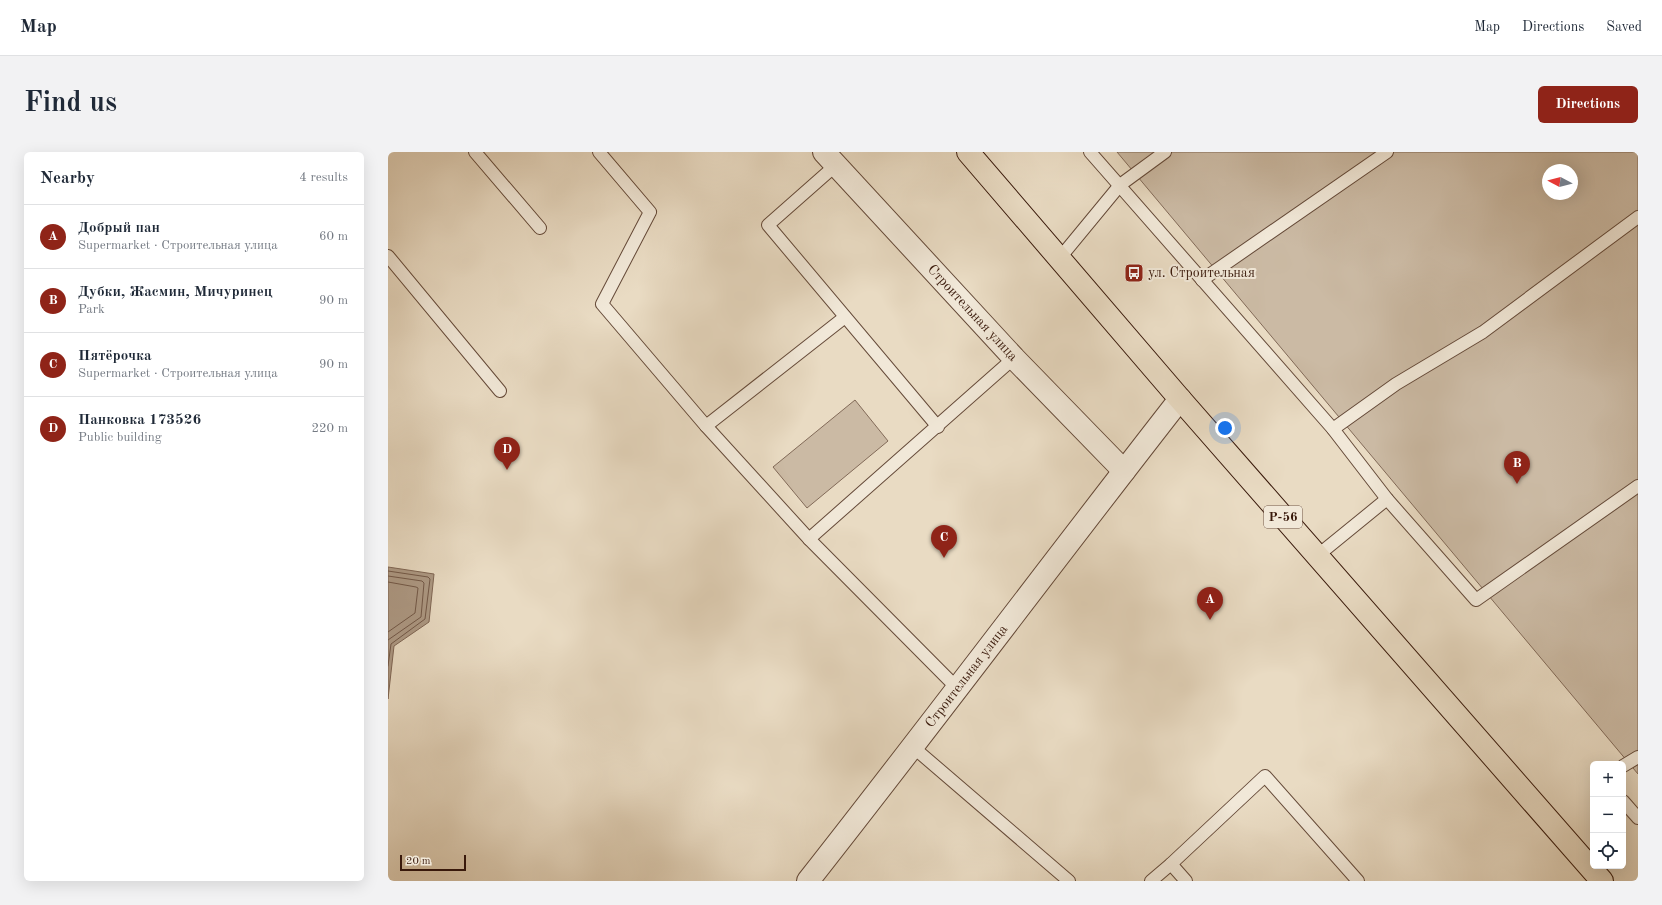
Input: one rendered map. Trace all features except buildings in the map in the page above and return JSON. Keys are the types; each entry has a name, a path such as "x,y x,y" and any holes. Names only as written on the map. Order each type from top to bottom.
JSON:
{"main road":[{"name":"Р-56","path":"968,152 1180,399 1602,881"}],"street":[{"name":"Строительная улица","path":"830,159 1014,358 1124,471"},
{"name":"Строительная улица","path":"808,881 913,748 957,688 1180,399"}],"lane":[{"path":"475,152 540,228"},
{"path":"599,152 650,212 602,304 706,426 809,539 957,688"},
{"path":"1090,152 1333,429 1387,499 1476,600 1638,486"},
{"path":"1059,259 1120,185 1164,152"},
{"path":"1202,280 1387,152"},
{"path":"830,159 768,225 938,427"},
{"path":"1333,429 1396,384 1483,332 1638,217"},
{"path":"388,256 500,391"},
{"path":"706,426 845,317"},
{"path":"809,539 938,427 1014,358"},
{"path":"1317,556 1387,499"},
{"path":"913,748 1069,881"},
{"path":"1626,764 1638,757"},
{"path":"1151,881 1265,776 1358,881"},
{"path":"1626,804 1638,818"},
{"path":"1171,864 1186,881"}],"shaded area":[{"path":"1117,152 1638,152 1638,774"},
{"path":"855,400 888,441 807,508 773,467"}],"water":[{"path":"388,567 434,574 429,622 394,646 388,699"}],"place":[{"name":"ул. Строительная","path":"1134,273"},
{"name":"Панковка 173526","path":"507,470"},
{"name":"Дубки, Жасмин, Мичуринец","path":"1517,484"},
{"name":"Пятёрочка","path":"944,558"},
{"name":"Добрый пан","path":"1210,620"}]}
